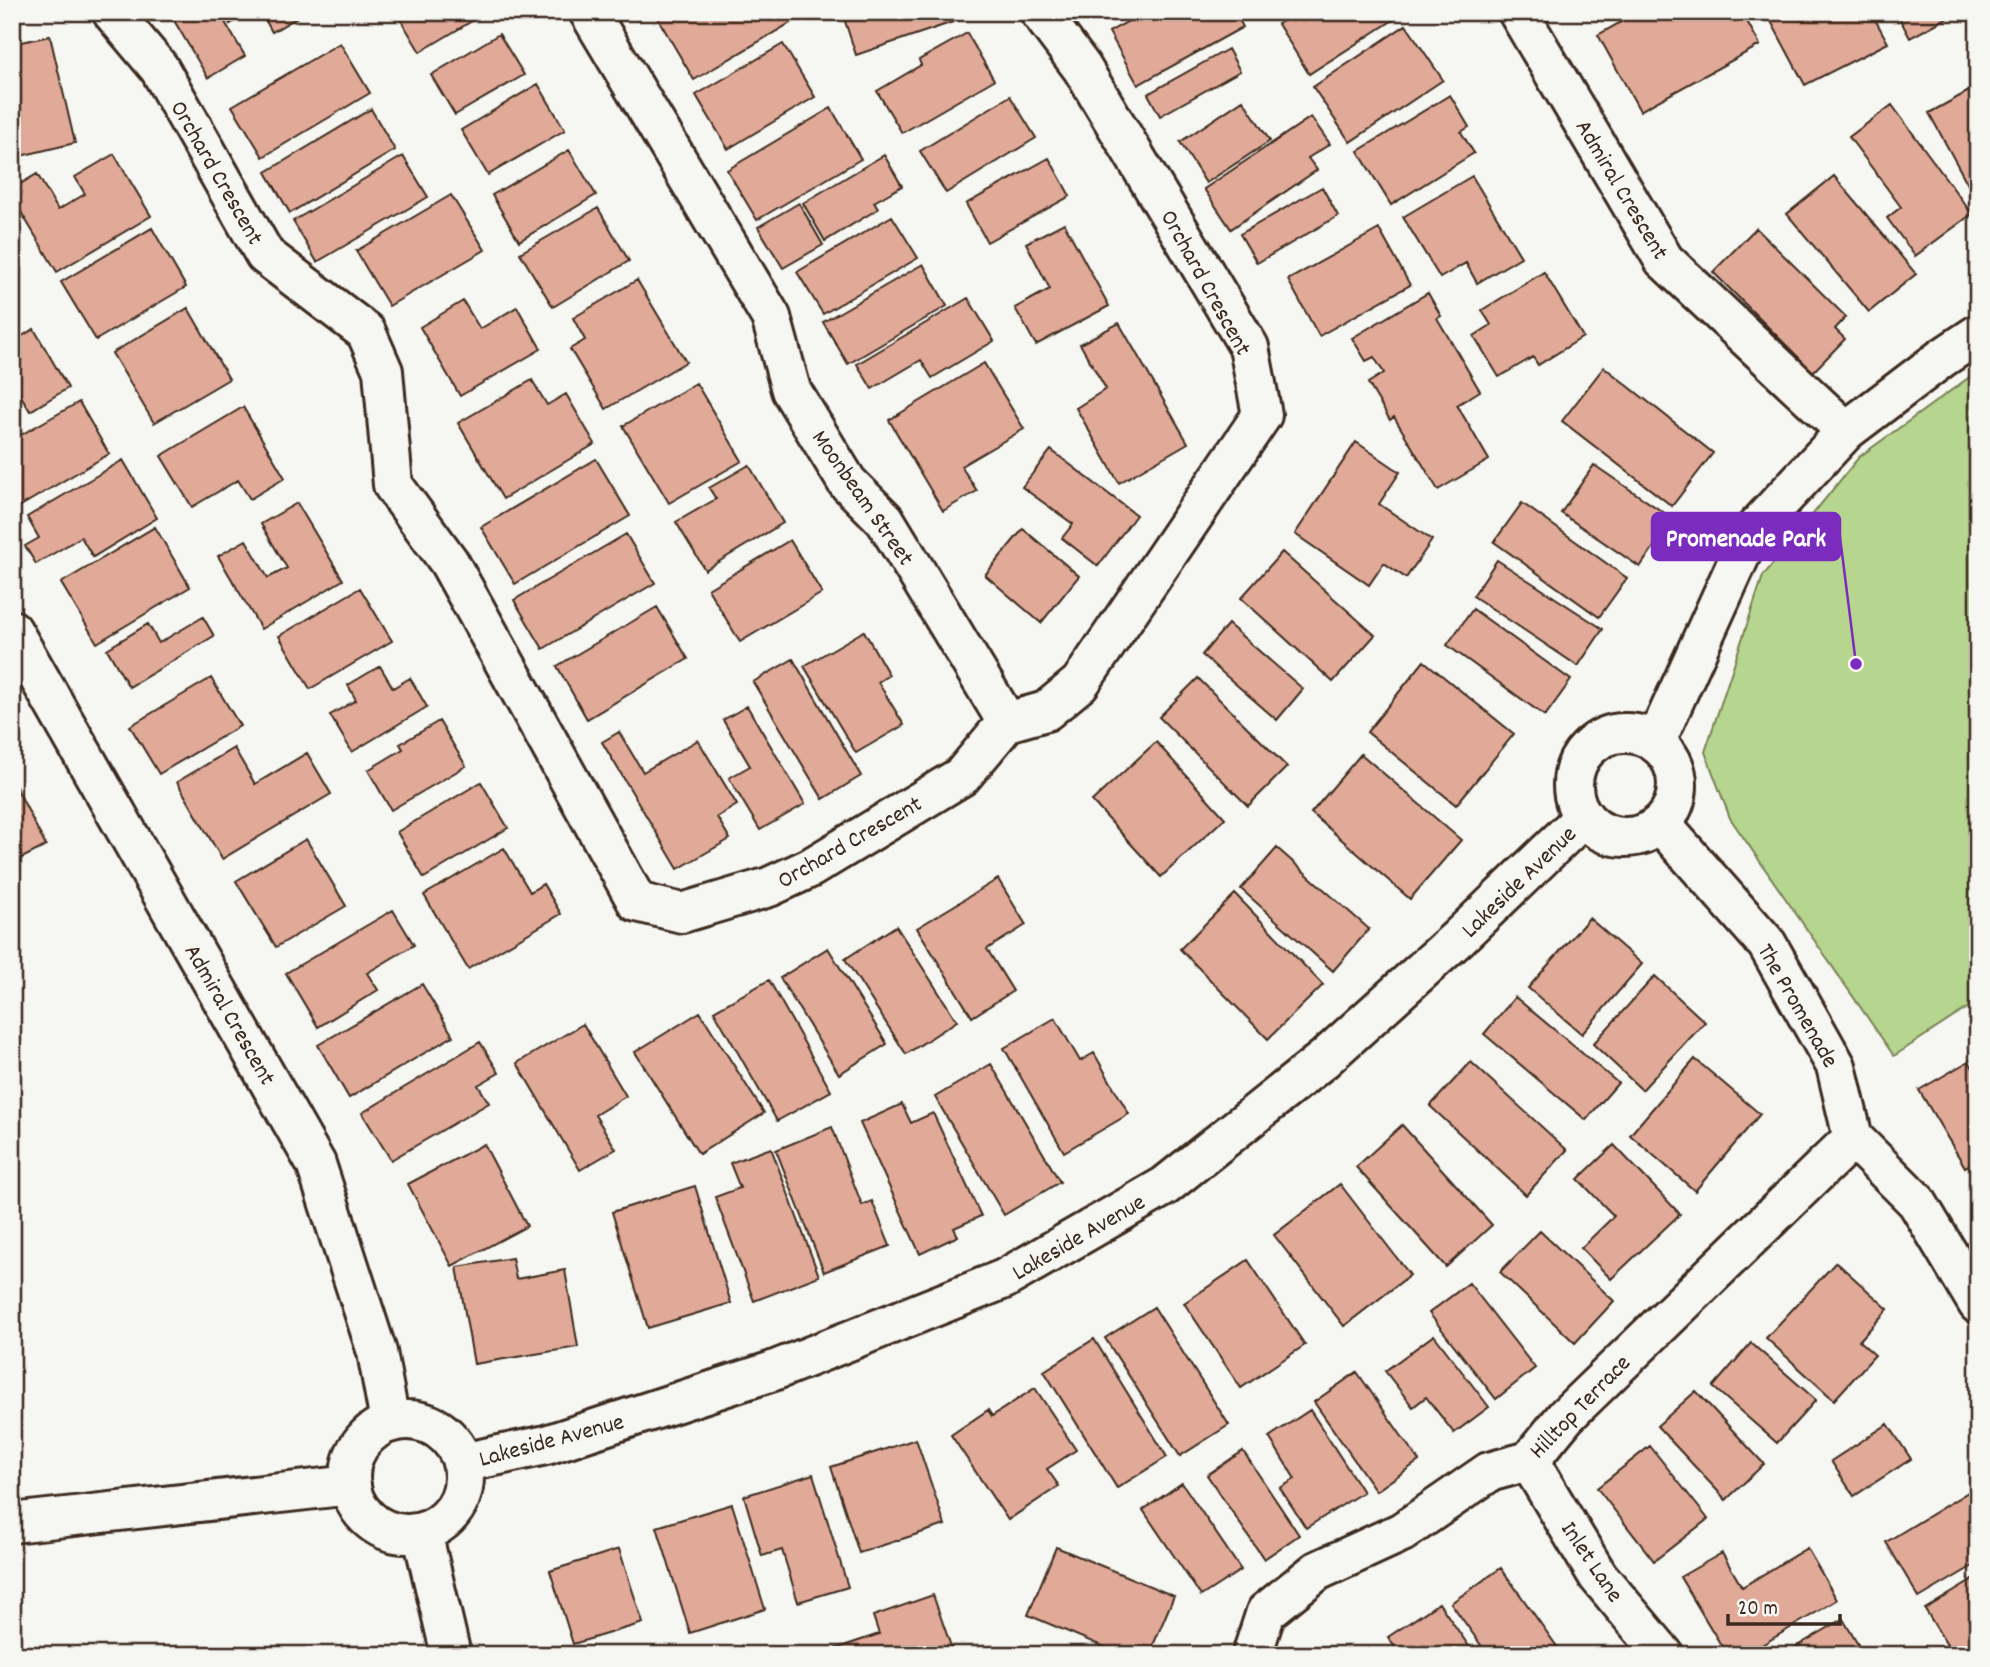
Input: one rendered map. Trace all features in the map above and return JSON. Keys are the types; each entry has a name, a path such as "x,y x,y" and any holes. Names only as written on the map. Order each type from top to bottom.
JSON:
{"street":[{"name":"Orchard Crescent","path":"112,12 159,68 265,255 366,332 383,371 393,485 449,562 637,902 682,913 769,887 810,868 962,776 1007,722 1046,711 1080,682 1262,415 1249,347 1083,68 1040,12"},
{"name":"Moonbeam Street","path":"589,12 771,317 791,390 847,482 885,520 1007,722"},
{"name":"Admiral Crescent","path":"1518,12 1664,260 1846,430"},
{"path":"1656,741 1750,534 1846,430 1978,334"},
{"name":"Admiral Crescent","path":"16,645 316,1164 377,1352 390,1422"},
{"path":"1633,732 1656,741 1669,754 1677,773 1678,792 1674,805 1661,824 1632,838 1607,835 1584,817 1575,802 1572,788 1576,764 1590,744 1615,733 1633,732"},
{"name":"Lakeside Avenue","path":"463,1463 546,1445 773,1371 1004,1279 1165,1186 1213,1148 1324,1059 1458,938 1584,817"},
{"name":"The Promenade","path":"1661,824 1767,944 1836,1066 1853,1138"},
{"path":"1853,1138 1917,1202 1978,1304"},
{"name":"Hilltop Terrace","path":"1252,1655 1266,1612 1317,1571 1402,1532 1489,1472 1529,1461 1566,1416 1853,1138"},
{"path":"409,1420 427,1423 443,1432 456,1446 463,1463 464,1481 460,1498 451,1513 438,1525 422,1532 403,1534 384,1529 363,1511 351,1485 355,1453 370,1434 390,1422 409,1420"},
{"name":"Inlet Lane","path":"1529,1461 1598,1576 1664,1655"},
{"path":"12,1523 351,1485"},
{"path":"422,1532 451,1655"}],"green space":[{"path":"1978,371 1978,1001 1894,1056 1730,818 1705,752 1763,576 1859,457"}],"building":[{"path":"169,12 219,12 245,56 208,78"},
{"path":"223,12 250,12 230,24"},
{"path":"261,12 306,12 272,32"},
{"path":"396,12 487,12 420,52"},
{"path":"654,12 800,12 802,16 694,80"},
{"path":"842,12 950,12 953,22 856,55"},
{"path":"1145,12 1235,12 1243,27 1138,85 1109,32"},
{"path":"1296,12 1399,12 1401,15 1309,74 1278,24"},
{"path":"1639,12 1698,12 1702,20 1715,12 1742,12 1760,45 1640,111 1598,35"},
{"path":"1766,12 1871,12 1888,43 1805,85"},
{"path":"1896,12 1958,12 1910,38"},
{"path":"1406,25 1443,80 1350,142 1313,87"},
{"path":"967,33 994,80 902,133 877,91 921,65 919,60"},
{"path":"499,34 524,75 455,115 431,75"},
{"path":"50,36 75,143 12,158 12,44"},
{"path":"340,43 370,93 263,157 232,106"},
{"path":"783,44 815,97 728,149 696,95"},
{"path":"1228,49 1240,71 1160,116 1148,94"},
{"path":"538,84 565,130 488,175 461,130"},
{"path":"1978,86 1978,203 1929,113"},
{"path":"1450,95 1469,127 1461,132 1474,153 1391,205 1358,151"},
{"path":"1010,96 1036,138 946,193 920,151"},
{"path":"1243,100 1270,141 1206,183 1180,142"},
{"path":"1892,105 1972,214 1915,256 1887,218 1901,207 1849,137"},
{"path":"831,108 861,159 757,220 727,170"},
{"path":"371,109 395,150 290,213 266,172"},
{"path":"1311,117 1330,144 1308,158 1317,170 1231,229 1204,189"},
{"path":"569,150 596,195 519,241 492,195"},
{"path":"114,154 151,216 57,272 12,197 12,189 37,174 58,210 85,194 75,177"},
{"path":"884,155 902,186 874,202 878,209 825,241 803,203"},
{"path":"403,156 428,197 317,262 293,221"},
{"path":"1049,158 1070,196 987,242 966,204"},
{"path":"1472,176 1521,257 1477,283 1466,263 1440,278 1403,217"},
{"path":"1834,176 1916,274 1869,312 1787,214"},
{"path":"1322,187 1338,216 1257,263 1240,234"},
{"path":"451,195 485,250 389,306 356,251"},
{"path":"799,203 823,245 783,268 758,227"},
{"path":"598,208 629,261 553,307 520,253"},
{"path":"892,216 918,258 823,314 797,272"},
{"path":"1064,223 1109,306 1036,345 1015,308 1050,289 1026,243"},
{"path":"152,228 186,287 96,340 61,282"},
{"path":"1756,228 1846,317 1835,329 1845,339 1813,372 1713,272"},
{"path":"1379,229 1410,285 1319,336 1288,280"},
{"path":"923,264 947,306 848,364 823,322"},
{"path":"1544,272 1583,337 1538,365 1533,357 1499,377 1474,336 1491,325 1482,310"},
{"path":"637,280 686,362 606,409 570,349 585,340 573,318"},
{"path":"1428,293 1441,316 1437,318 1480,391 1457,405 1489,460 1438,490 1394,417 1390,420 1368,383 1384,373 1374,357 1366,361 1352,338"},
{"path":"968,298 994,341 932,378 921,360 872,389 857,364"},
{"path":"463,301 480,329 517,307 541,349 460,396 420,327"},
{"path":"188,308 229,379 154,423 112,353"},
{"path":"1119,323 1188,443 1119,483 1076,408 1106,389 1080,344"},
{"path":"34,329 68,388 30,411 14,384 12,386 12,342"},
{"path":"984,363 1024,429 961,466 977,491 943,511 889,420"},
{"path":"1604,367 1713,453 1672,506 1562,421"},
{"path":"532,380 547,405 566,394 595,444 503,499 458,423"},
{"path":"696,383 742,461 669,503 623,426"},
{"path":"79,402 109,454 12,511 12,440"},
{"path":"243,407 285,478 250,499 238,480 192,507 161,456"},
{"path":"1356,442 1400,472 1379,504 1432,540 1406,578 1384,563 1369,585 1295,534"},
{"path":"1051,450 1136,515 1098,566 1062,538 1073,524 1022,487"},
{"path":"596,459 630,516 515,584 481,527"},
{"path":"123,460 157,518 93,557 81,537 36,564 25,546 39,538 27,517"},
{"path":"749,465 783,523 705,570 676,522 716,499 709,488"},
{"path":"1594,465 1673,519 1640,567 1561,513"},
{"path":"297,503 343,580 261,629 218,556 246,540 268,578 287,568 261,524"},
{"path":"1522,503 1627,578 1599,617 1494,542"},
{"path":"155,527 190,587 97,643 61,583"},
{"path":"1023,529 1079,576 1041,623 985,575"},
{"path":"626,534 655,583 543,649 514,600"},
{"path":"790,540 822,593 740,642 708,589"},
{"path":"1282,552 1375,635 1333,682 1241,598"},
{"path":"1497,560 1603,629 1578,666 1473,596"},
{"path":"360,588 392,641 310,689 279,636"},
{"path":"657,607 688,659 587,719 557,666"},
{"path":"1473,609 1571,680 1545,716 1447,645"},
{"path":"203,617 214,636 129,687 107,649 148,624 159,643"},
{"path":"1228,624 1303,689 1277,720 1202,655"},
{"path":"864,631 889,675 878,682 904,725 856,753 804,666"},
{"path":"793,659 861,776 823,799 753,682"},
{"path":"1424,661 1514,734 1456,805 1367,732"},
{"path":"380,666 393,688 410,678 427,707 352,752 330,715 356,700 348,685"},
{"path":"211,678 240,726 159,774 130,726"},
{"path":"1198,678 1287,767 1248,806 1159,717"},
{"path":"747,706 805,804 760,830 729,778 750,766 723,720"},
{"path":"439,721 466,766 391,810 368,770 403,749 400,744"},
{"path":"619,732 643,772 698,740 737,805 717,817 730,839 678,869 602,742"},
{"path":"1156,742 1225,818 1161,877 1092,801"},
{"path":"234,748 255,784 307,753 331,794 222,859 177,782"},
{"path":"1361,754 1461,840 1410,899 1311,813"},
{"path":"12,779 46,846 12,863"},
{"path":"481,782 508,828 424,878 397,832"},
{"path":"306,839 346,906 276,947 236,881"},
{"path":"504,848 530,892 543,884 561,914 468,969 424,895"},
{"path":"1277,848 1369,929 1333,971 1241,889"},
{"path":"998,879 1026,925 987,949 1013,991 972,1017 917,928"},
{"path":"1235,894 1323,985 1268,1039 1180,949"},
{"path":"393,910 414,945 367,973 378,990 318,1027 286,973"},
{"path":"1589,918 1642,964 1582,1034 1528,988"},
{"path":"896,926 957,1021 906,1054 845,959"},
{"path":"828,948 887,1044 839,1074 780,978"},
{"path":"1655,976 1705,1022 1642,1090 1593,1044"},
{"path":"769,980 831,1091 777,1121 714,1011"},
{"path":"422,984 453,1036 349,1098 318,1045"},
{"path":"1515,997 1618,1083 1586,1120 1484,1034"},
{"path":"700,1012 764,1113 699,1154 635,1052"},
{"path":"1055,1018 1080,1061 1094,1053 1129,1114 1064,1152 1004,1048"},
{"path":"583,1024 626,1096 595,1115 616,1149 580,1170 517,1063"},
{"path":"480,1042 499,1073 478,1085 489,1103 391,1160 362,1113"},
{"path":"1695,1059 1760,1114 1695,1191 1630,1135"},
{"path":"1969,1061 1978,1077 1978,1159 1965,1167 1919,1090"},
{"path":"1471,1062 1567,1150 1526,1195 1430,1106"},
{"path":"991,1064 1060,1182 1004,1215 935,1097"},
{"path":"902,1104 911,1123 933,1113 981,1216 954,1228 958,1236 920,1254 860,1123"},
{"path":"1402,1125 1492,1225 1446,1267 1356,1167"},
{"path":"832,1127 862,1205 872,1201 890,1246 824,1272 776,1150"},
{"path":"484,1144 527,1226 452,1266 408,1184"},
{"path":"1614,1145 1680,1214 1611,1279 1581,1248 1614,1216 1578,1179"},
{"path":"771,1148 819,1276 754,1301 715,1197 740,1188 730,1163"},
{"path":"1340,1184 1410,1275 1344,1326 1274,1235"},
{"path":"695,1186 731,1303 648,1328 612,1212"},
{"path":"1540,1231 1614,1301 1575,1343 1500,1272"},
{"path":"512,1258 516,1279 565,1270 578,1347 474,1364 457,1267"},
{"path":"1248,1260 1305,1345 1241,1388 1184,1303"},
{"path":"1836,1262 1888,1309 1859,1341 1875,1355 1834,1400 1766,1338"},
{"path":"1469,1283 1535,1368 1496,1399 1429,1313"},
{"path":"1154,1307 1229,1425 1180,1456 1105,1338"},
{"path":"1434,1335 1489,1407 1454,1433 1426,1397 1413,1407 1385,1371"},
{"path":"1094,1339 1167,1457 1117,1488 1044,1371"},
{"path":"1751,1343 1816,1400 1777,1443 1713,1387"},
{"path":"1357,1372 1419,1461 1376,1491 1314,1402"},
{"path":"1035,1388 1076,1450 1047,1469 1059,1486 1008,1520 951,1435 988,1410 992,1416"},
{"path":"1696,1391 1764,1464 1726,1500 1657,1426"},
{"path":"1310,1410 1363,1492 1306,1528 1280,1488 1295,1479 1269,1437"},
{"path":"1888,1424 1911,1459 1854,1496 1831,1461"},
{"path":"916,1439 945,1525 859,1553 831,1467"},
{"path":"1650,1446 1708,1519 1654,1561 1597,1488"},
{"path":"1243,1451 1299,1535 1264,1559 1207,1475"},
{"path":"813,1474 848,1587 798,1602 782,1550 762,1556 744,1496"},
{"path":"1182,1483 1241,1570 1201,1596 1143,1510"},
{"path":"1978,1486 1978,1563 1919,1598 1886,1542"},
{"path":"732,1504 765,1609 690,1633 657,1527"},
{"path":"1056,1547 1174,1596 1149,1655 1123,1655 1028,1615"},
{"path":"1807,1548 1837,1600 1745,1655 1727,1655 1680,1577 1722,1553 1742,1587"},
{"path":"619,1549 643,1623 573,1644 550,1571"},
{"path":"1501,1568 1563,1655 1488,1655 1451,1603"},
{"path":"1978,1577 1978,1647 1965,1655 1953,1655 1925,1609"},
{"path":"933,1595 954,1655 827,1655 826,1652 879,1634 873,1616"},
{"path":"1439,1603 1475,1655 1400,1655 1388,1637"},
{"path":"1843,1619 1864,1655 1782,1655"}],"place":[{"name":"Promenade Park","path":"1856,664"}]}
